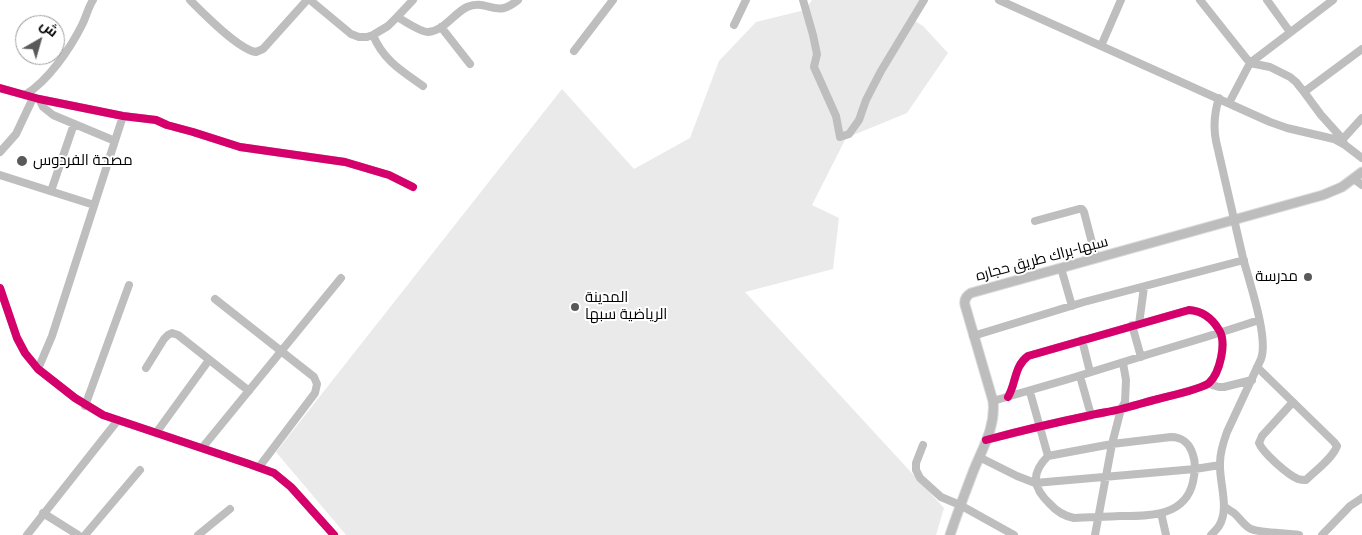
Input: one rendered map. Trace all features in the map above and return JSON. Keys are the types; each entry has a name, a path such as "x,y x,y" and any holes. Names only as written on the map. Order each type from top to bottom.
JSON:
{"main road":[{"name":"سبها-براك طريق حجاره","path":"950,535 994,416 993,401 973,336 965,302 966,297 971,293 1323,195 1342,187 1362,172"}],"street":[{"path":"25,95 38,86 65,52 81,26 93,0"},
{"path":"190,0 236,41 248,50 256,52 263,49 309,0 351,34 359,37 373,35 388,26 413,0"},
{"path":"397,17 427,32 441,27 466,7 477,2 505,8 518,0"},
{"path":"574,51 613,0"},
{"path":"734,25 746,0"},
{"path":"803,0 817,54 814,68 836,116 840,137 849,134 859,120 866,100 881,71 924,0"},
{"path":"999,0 1270,122 1344,142"},
{"path":"1101,46 1121,0"},
{"path":"1200,0 1250,62 1270,68 1296,82 1344,142 1362,158"},
{"path":"1268,0 1290,32"},
{"path":"1229,103 1250,62 1333,0"},
{"path":"441,27 470,64"},
{"path":"373,35 385,57 423,86"},
{"path":"1304,92 1362,49"},
{"path":"0,88 36,98 123,116 156,120 240,147 345,162 389,175 413,187"},
{"path":"36,98 49,114 115,141"},
{"path":"0,152 16,134 36,98"},
{"path":"1211,535 1219,526 1223,517 1224,506 1220,465 1223,444 1264,349 1214,126 1214,112 1218,98"},
{"path":"38,369 52,336 123,116"},
{"path":"1344,142 1362,118"},
{"path":"51,191 74,124"},
{"path":"0,175 94,205"},
{"path":"1354,179 1362,185"},
{"path":"1035,221 1082,209 1096,258"},
{"path":"973,336 1072,306 1244,260"},
{"path":"1062,268 1072,306"},
{"path":"202,448 341,278"},
{"path":"86,406 128,285"},
{"path":"1141,357 1136,324 1144,287"},
{"path":"0,288 20,346 38,369 86,406 118,420 274,473 291,487 334,535"},
{"path":"215,299 317,381 315,393 259,467"},
{"path":"1008,397 1018,368 1026,357 1186,310 1202,312 1208,316 1222,333 1222,354 1219,366 1209,384"},
{"path":"993,401 1030,392 1259,320"},
{"path":"146,368 164,339 172,332 248,391"},
{"path":"1082,340 1090,372"},
{"path":"156,433 208,360"},
{"path":"1095,535 1112,444 1124,404 1126,377 1122,363"},
{"path":"1257,368 1293,402 1334,442 1336,446 1335,451 1329,458 1306,480 1299,480 1276,463 1261,448 1259,443 1262,436 1293,402"},
{"path":"1080,376 1091,415"},
{"path":"986,440 1040,426 1121,409 1209,384 1224,387 1252,380"},
{"path":"1030,392 1048,456"},
{"path":"26,535 118,420"},
{"path":"1171,437 1186,442 1190,447 1194,457 1195,469 1192,487 1185,500 1177,507 1161,513 1138,516 1074,518 1063,515 1042,497 1038,491 1036,474 1041,463 1048,456 1112,444 1171,437"},
{"path":"923,445 916,463 916,470 920,478 941,497 960,505 1014,535"},
{"path":"979,457 1017,476 1036,483 1195,469 1220,465"},
{"path":"85,535 140,470"},
{"path":"1322,535 1350,506 1362,498"},
{"path":"1224,506 1250,529 1297,535"},
{"path":"198,535 230,509"},
{"path":"43,513 78,535"},
{"path":"1161,513 1166,535"}],"shaded area":[{"name":"المدينة الرياضية سبها","path":"812,0 928,0 915,21 923,26 948,53 907,113 846,138 812,205 839,218 833,269 745,292 944,508 936,535 346,535 276,452 562,89 634,169 690,138 719,61 756,22 805,10"}],"cycle path":[{"path":"0,88 39,99 123,116 156,120 240,147 345,162 389,175 413,187"},
{"path":"0,288 17,338 25,353 38,369 75,398 103,415 274,473 291,487 334,535"},
{"path":"986,440 1121,409 1200,388 1209,383 1219,365 1222,349 1221,335 1207,316 1189,310 1028,356 1020,365 1008,397"}],"place":[{"name":"مصحة الفردوس","path":"22,161"},
{"name":"مدرسة","path":"1308,277"},
{"name":"المدينة الرياضية سبها","path":"575,307"}]}
